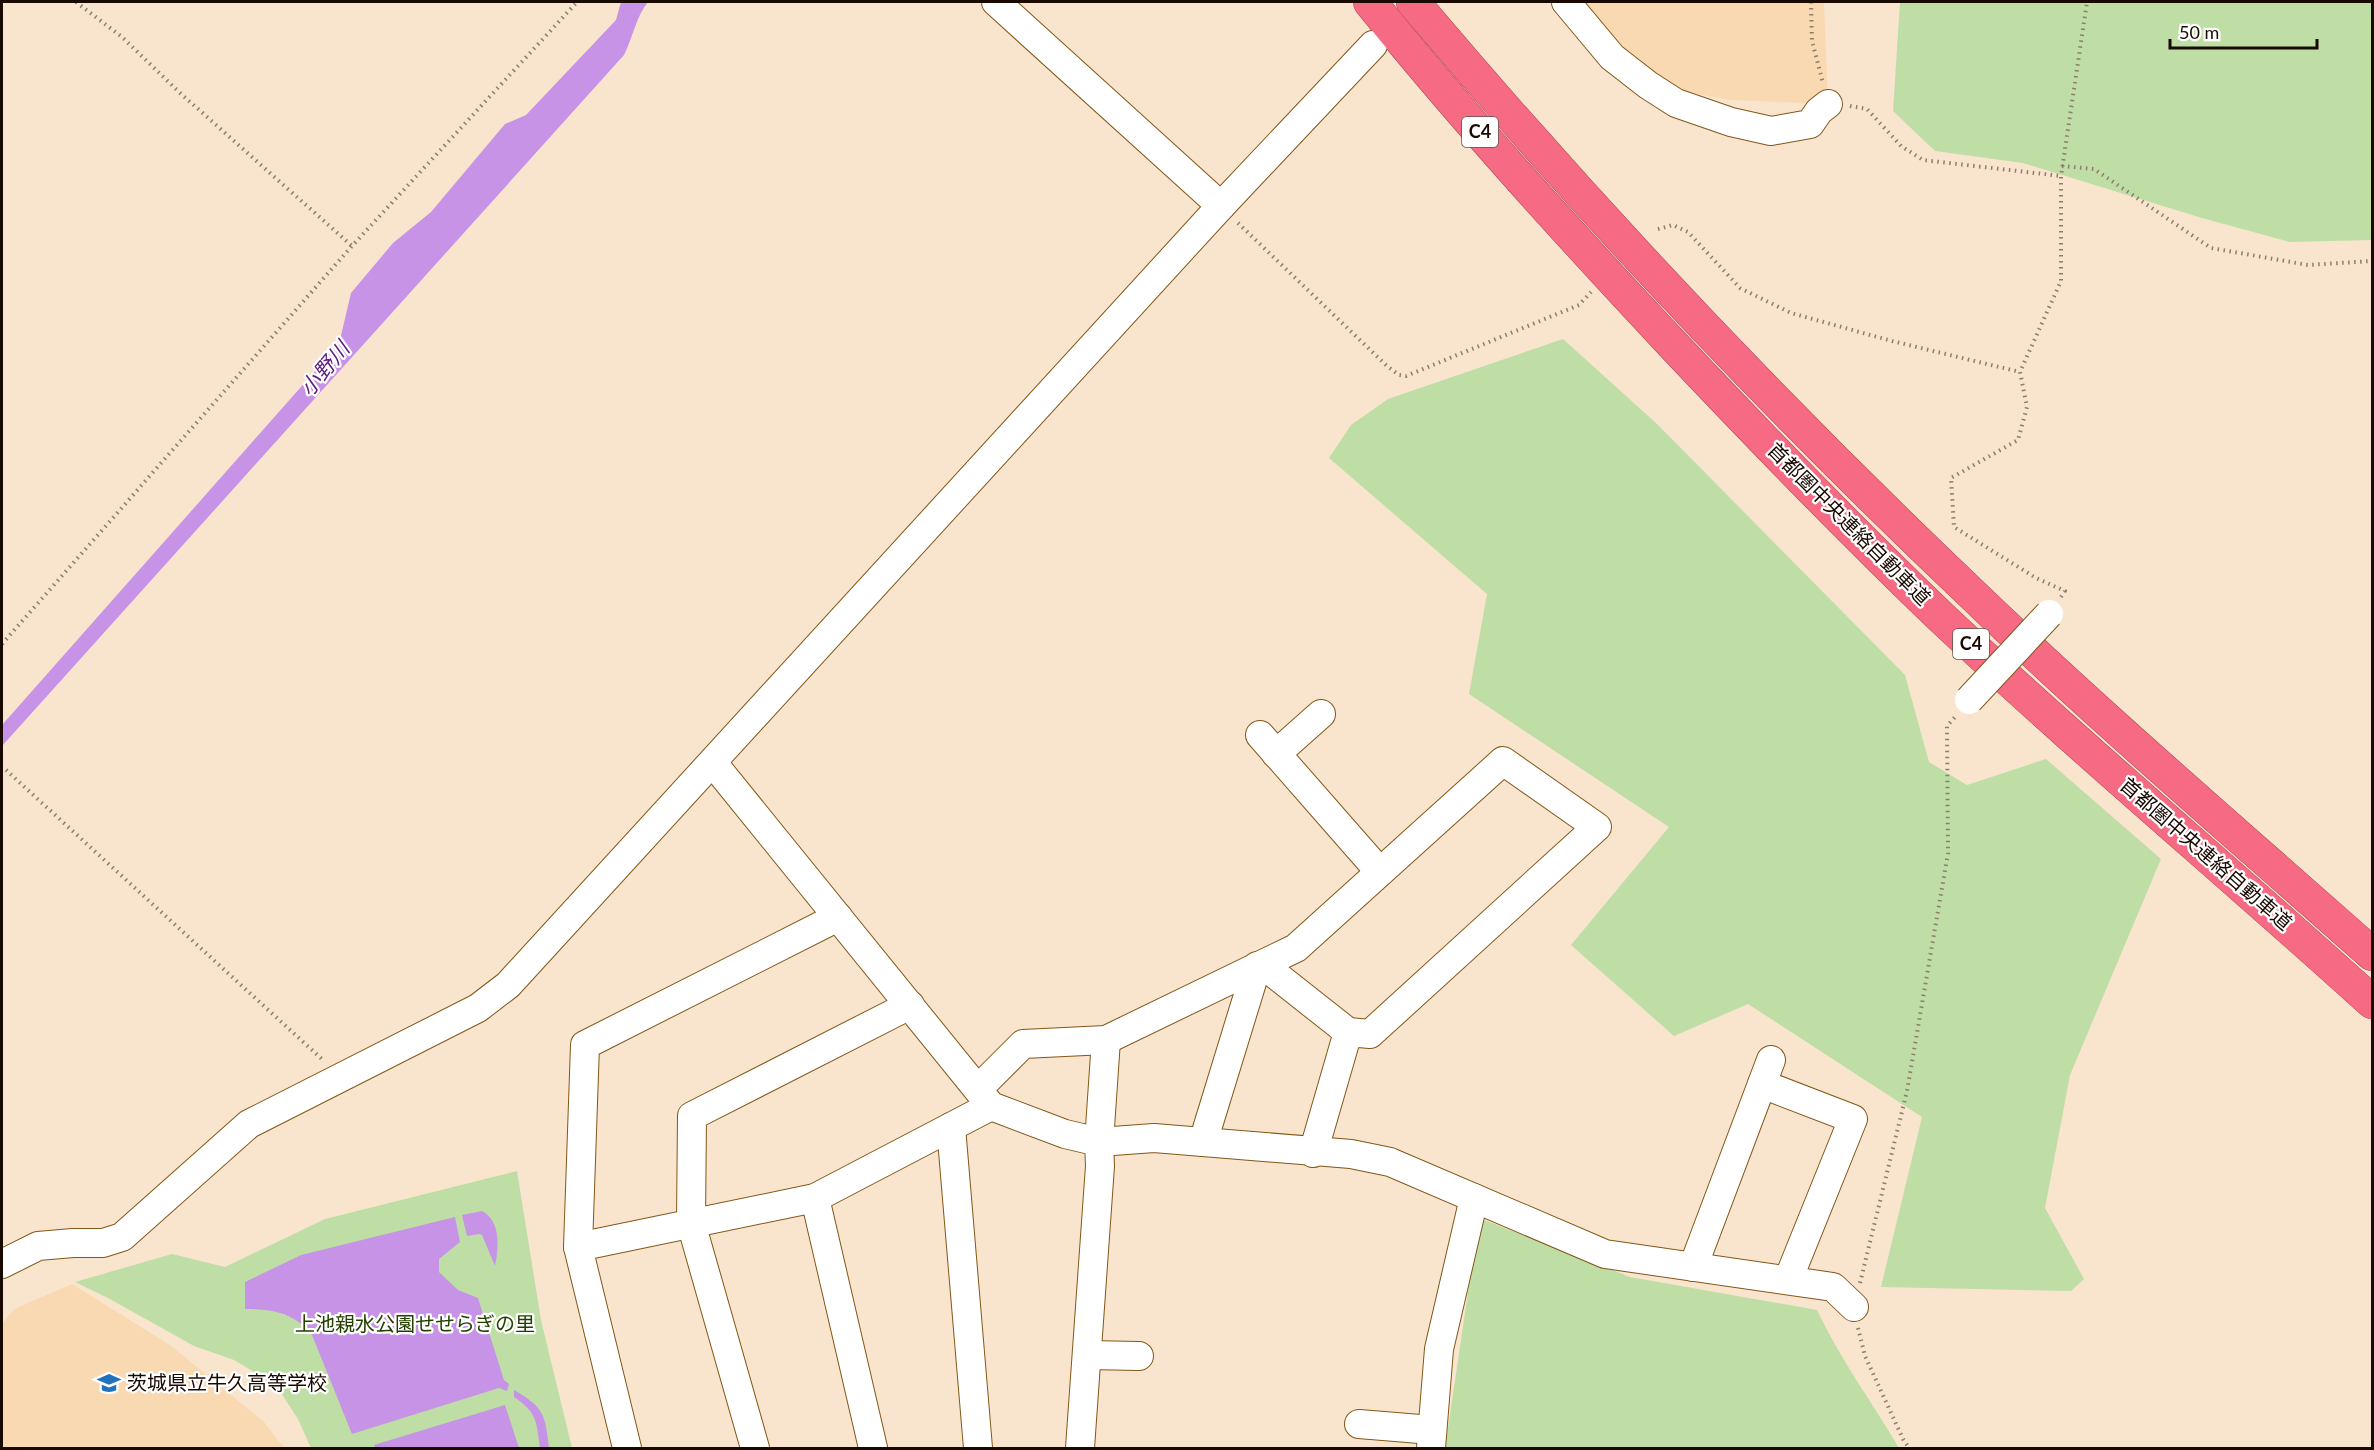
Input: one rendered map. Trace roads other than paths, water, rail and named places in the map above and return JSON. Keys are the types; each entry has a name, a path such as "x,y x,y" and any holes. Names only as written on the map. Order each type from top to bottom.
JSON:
{"highway":[{"name":"首都圏中央連絡自動車道","path":"1370,2 1435,81 1593,260 1838,516 1943,619 2373,1002"},
{"name":"首都圏中央連絡自動車道","path":"1413,2 1506,112 1676,297 1856,482 2073,689 2373,954"}],"street":[{"path":"996,2 1221,206"},
{"path":"1566,2 1612,57 1648,85 1676,102 1731,122 1771,131 1810,124 1819,111 1828,104"},
{"path":"2,1264 38,1246 73,1242 103,1243 122,1236 249,1124 478,1008 508,985 1221,206 1373,45"},
{"path":"1969,700 2049,614"},
{"path":"1321,714 1268,744 1380,872"},
{"path":"578,1247 815,1198 951,1127 985,1097 1023,1044 1106,1040 1257,966 1296,948 1503,761 1597,827 1370,1034 1348,1032 1272,972 1257,966"},
{"path":"713,763 985,1097 1065,1134 1099,1142 1154,1138 1313,1153 1351,1154 1389,1162 1605,1254 1833,1287 1854,1307"},
{"path":"627,1449 578,1247 585,1045 838,917"},
{"path":"1203,1142 1257,966"},
{"path":"755,1449 691,1223 692,1116 910,1005"},
{"path":"1313,1153 1348,1032"},
{"path":"1080,1449 1100,1166 1099,1142 1106,1040"},
{"path":"1692,1267 1767,1072 1853,1119 1788,1280"},
{"path":"951,1127 978,1449"},
{"path":"815,1198 873,1449"},
{"path":"1359,1424 1431,1439 1439,1349 1474,1198"},
{"path":"1087,1355 1138,1356"}],"water":[{"name":"小野川","path":"621,2 648,2 640,14 624,55 2,746 2,725 339,344 351,293 393,243 431,212 505,124 526,115 616,20"},
{"path":"482,1211 493,1221 496,1228 498,1243 495,1266 482,1235 467,1236 462,1215"},
{"path":"455,1217 460,1242 439,1259 439,1272 458,1290 478,1298 504,1380 509,1384 507,1391 499,1388 352,1434 312,1335 298,1321 282,1313 245,1309 245,1282 301,1255"},
{"path":"514,1390 532,1402 542,1413 549,1448 540,1448 538,1431 532,1413 514,1397"},
{"path":"505,1405 519,1448 376,1448 374,1445"}],"place":[{"name":"茨城県立牛久高等学校","path":"109,1383"}],"park label":[{"name":"上池親水公園せせらぎの里","path":"415,1324"}]}
